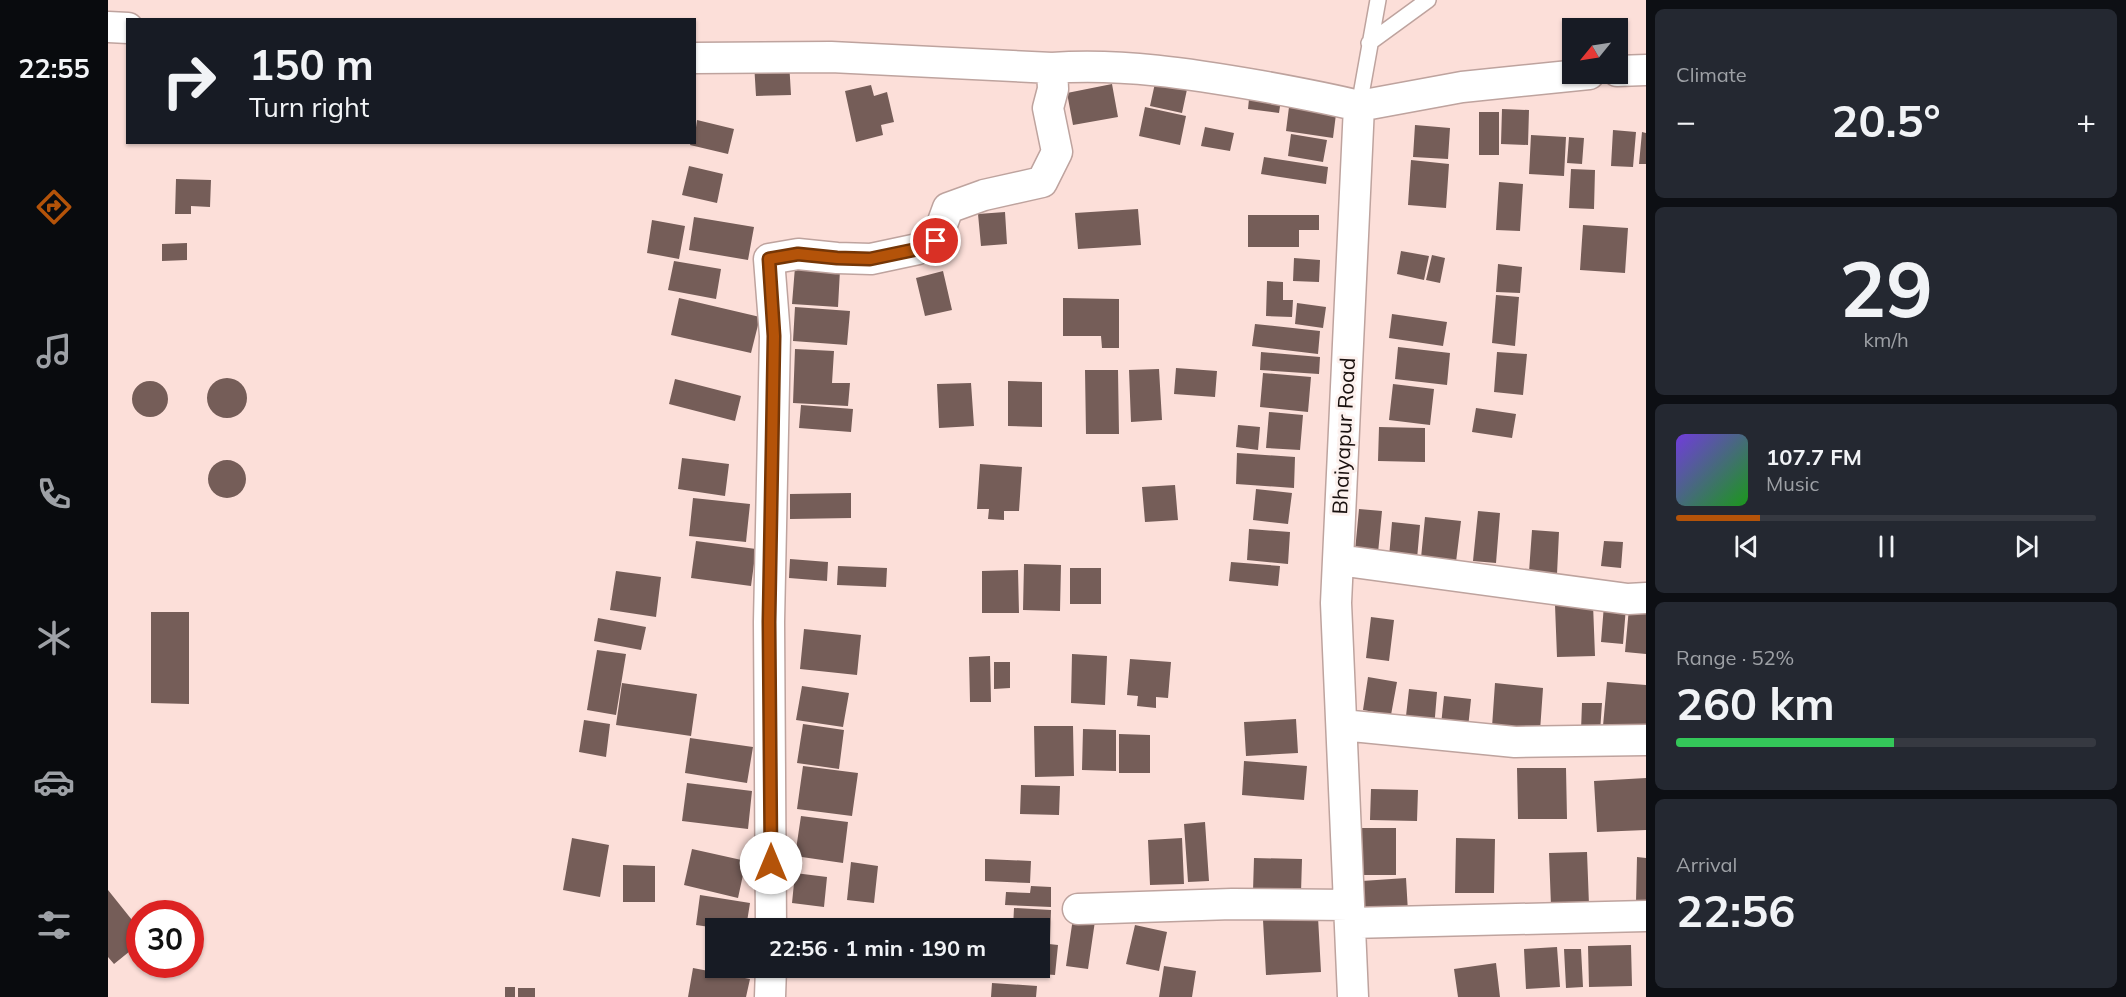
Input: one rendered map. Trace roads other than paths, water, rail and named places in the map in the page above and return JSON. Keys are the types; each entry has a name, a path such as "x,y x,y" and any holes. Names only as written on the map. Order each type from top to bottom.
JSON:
{"street":[{"path":"108,27 126,28"},
{"path":"696,58 831,57 1052,68 1084,66 1143,68 1233,81 1359,106 1462,87 1562,77"},
{"path":"771,918 769,622 774,336 769,259 798,254 870,259 918,249 936,241 948,208 984,195 1042,182 1058,152 1048,108 1053,89 1052,68"},
{"path":"1628,70 1646,70"},
{"name":"Bhaiyapur Road","path":"1353,997 1336,603 1359,106"},
{"path":"1338,560 1628,599 1646,598"},
{"path":"1342,725 1515,742 1646,740"},
{"path":"1078,909 1232,904 1349,914 1646,916"},
{"path":"770,997 771,978"}],"lane":[{"path":"1359,106 1378,0"},
{"path":"1369,43 1428,0"}]}
